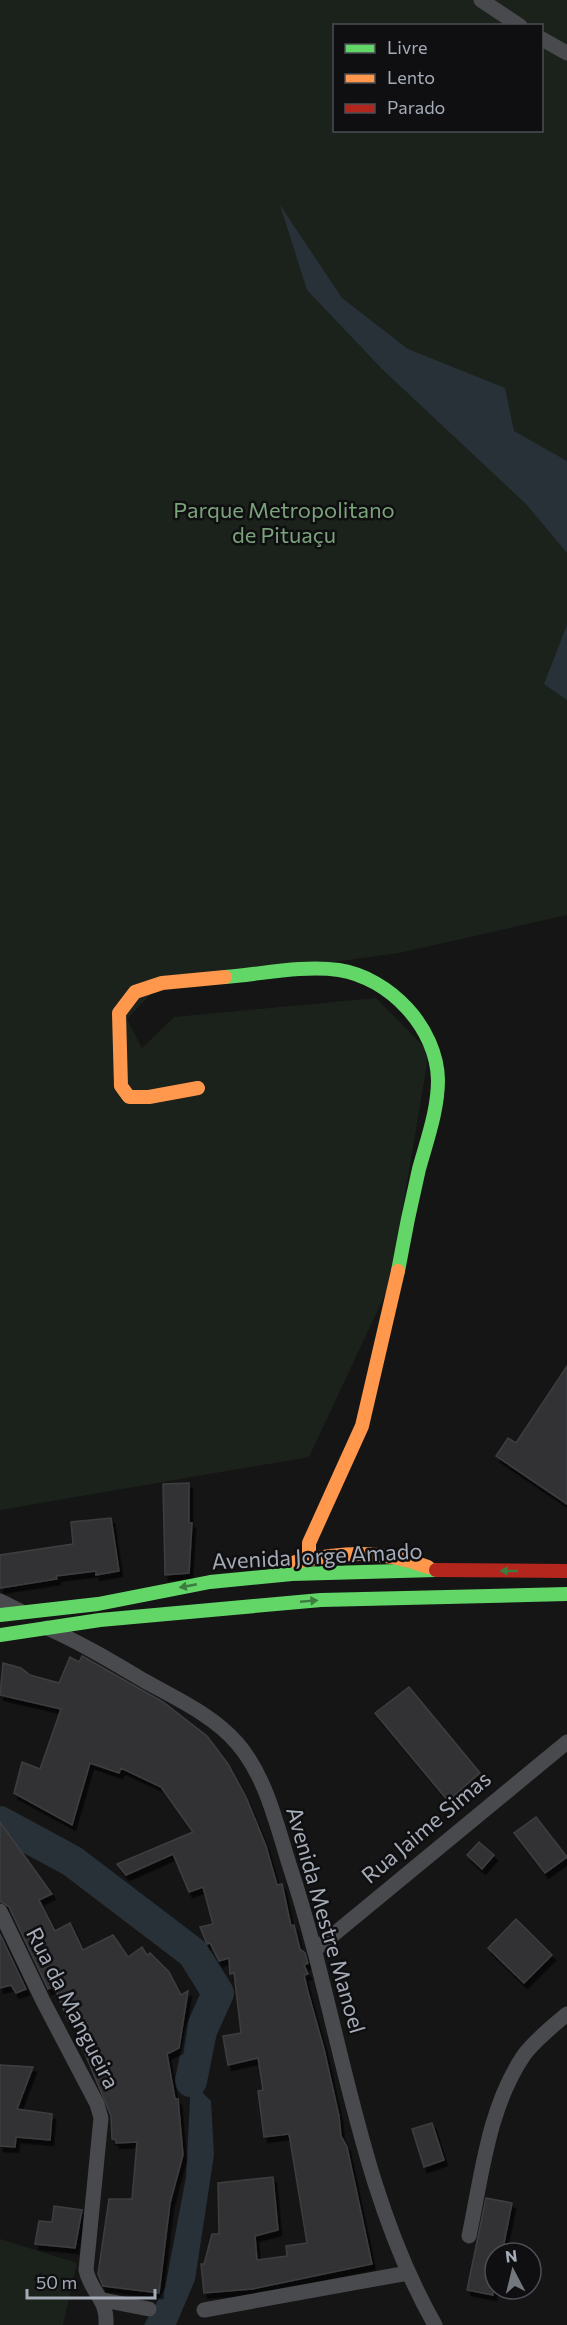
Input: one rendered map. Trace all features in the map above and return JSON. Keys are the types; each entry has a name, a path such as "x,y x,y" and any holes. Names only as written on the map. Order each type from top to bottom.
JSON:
{"main road":[{"path":"198,1088 149,1097 129,1097 121,1086 119,1013 135,992 162,982 338,970 373,981 397,996 417,1020 434,1058 438,1078 437,1099 411,1202 394,1291 362,1426 309,1543 309,1559"},
{"path":"272,1604 270,1576 274,1567 309,1559 370,1551 387,1552 407,1557 434,1570"},
{"name":"Avenida Jorge Amado","path":"0,1615 98,1604 210,1582 270,1576 327,1572 434,1570 567,1571"},
{"name":"Avenida Jorge Amado","path":"0,1635 100,1620 321,1599 567,1594"},
{"path":"98,1604 100,1620"}],"street":[{"path":"481,0 517,24"},
{"path":"543,40 567,53"},
{"path":"0,1601 20,1611"},
{"name":"Avenida Mestre Manoel","path":"47,1628 82,1643 214,1723 237,1743 259,1778 316,1949 374,2175 408,2273 435,2325"},
{"name":"Rua Jaime Simas","path":"316,1949 567,1742"},
{"name":"Rua da Mangueira","path":"0,1911 99,2111 99,2157 86,2270 93,2290 103,2300 106,2325"},
{"path":"470,2236 495,2115 507,2086 525,2054 567,2014"},
{"path":"204,2310 408,2273"},
{"path":"103,2300 148,2309"}],"green space":[{"name":"Parque Metropolitano de Pituaçu","path":"0,0 567,0 567,915 399,953 159,986 127,1019 142,1048 174,1017 376,998 429,1052 390,1284 309,1457 0,1510"},
{"path":"0,2239 77,2263 63,2325 0,2325"}],"shaded area":[{"path":"280,205 342,298 408,349 505,388 514,431 567,461 567,553 526,504 382,369 307,290"},
{"path":"567,625 567,700 544,684"},
{"path":"191,2081 211,2101 214,2155 195,2280 176,2325 144,2325 165,2288 186,2177"}],"building":[{"path":"567,1366 567,1504 496,1456 508,1438 516,1443"},
{"path":"189,1483 189,1523 192,1523 189,1573 165,1575 163,1484"},
{"path":"111,1518 119,1571 96,1575 96,1571 56,1576 57,1579 0,1588 0,1555 73,1544 71,1522"},
{"path":"82,1656 163,1702 207,1736 228,1764 246,1797 266,1846 277,1885 282,1884 291,1926 294,1925 300,1949 305,1953 308,1963 304,1965 308,1974 304,1975 324,2049 339,2116 341,2136 347,2147 372,2264 252,2289 204,2293 201,2264 204,2264 212,2234 219,2234 218,2183 273,2177 278,2230 255,2236 257,2260 287,2256 286,2246 307,2243 289,2134 264,2137 258,2091 263,2090 258,2058 228,2065 223,2036 241,2033 234,1973 230,1974 229,1958 219,1961 210,1943 207,1944 200,1927 213,1924 203,1887 189,1892 173,1854 126,1875 117,1864 193,1832 161,1787 121,1768 119,1773 90,1763 72,1825 14,1793 22,1762 40,1769 61,1709 0,1695 3,1663 21,1668 30,1675 59,1683 70,1657 79,1662"},
{"path":"409,1687 480,1773 448,1801 375,1713"},
{"path":"536,1817 567,1857 545,1873 514,1833"},
{"path":"0,1822 52,1894 39,1900 55,1931 70,1923 83,1950 113,1935 128,1957 142,1947 147,1955 150,1953 169,1972 181,1995 188,1991 179,2048 167,2054 175,2099 178,2099 183,2155 170,2203 159,2293 103,2286 98,2274 109,2199 132,2199 137,2142 116,2143 116,2140 112,2139 111,2116 81,2044 85,2042 73,2019 68,2021 54,1986 48,1989 9,1907 0,1901"},
{"path":"479,1842 494,1855 482,1869 467,1855"},
{"path":"516,1919 552,1955 524,1983 488,1948"},
{"path":"0,1934 26,1989 16,1993 11,1985 0,1988"},
{"path":"0,2065 33,2067 17,2109 52,2114 50,2140 16,2137 15,2147 0,2146"},
{"path":"432,2123 444,2160 424,2167 412,2129"},
{"path":"486,2198 512,2203 504,2241 483,2241 483,2293 467,2290"},
{"path":"54,2206 82,2210 75,2248 35,2244 39,2221 52,2222"}],"waterway":[{"path":"0,1822 72,1861 193,1953 218,1993 201,2031 191,2081"}],"traffic: fast":[{"path":"225,977 297,969 339,970 376,983 407,1008 420,1024 436,1061 438,1091 432,1125 413,1194 398,1271"},
{"path":"0,1615 98,1604 210,1582 292,1574 436,1570"},
{"path":"0,1635 100,1620 321,1600 567,1594"}],"traffic: slow":[{"path":"198,1088 149,1097 129,1097 121,1086 119,1013 135,992 162,983 225,977"},
{"path":"309,1559 309,1543 362,1426 398,1271"},
{"path":"295,1562 329,1556 362,1554 394,1557 428,1567"}],"traffic: jam":[{"path":"436,1570 567,1571"}]}
